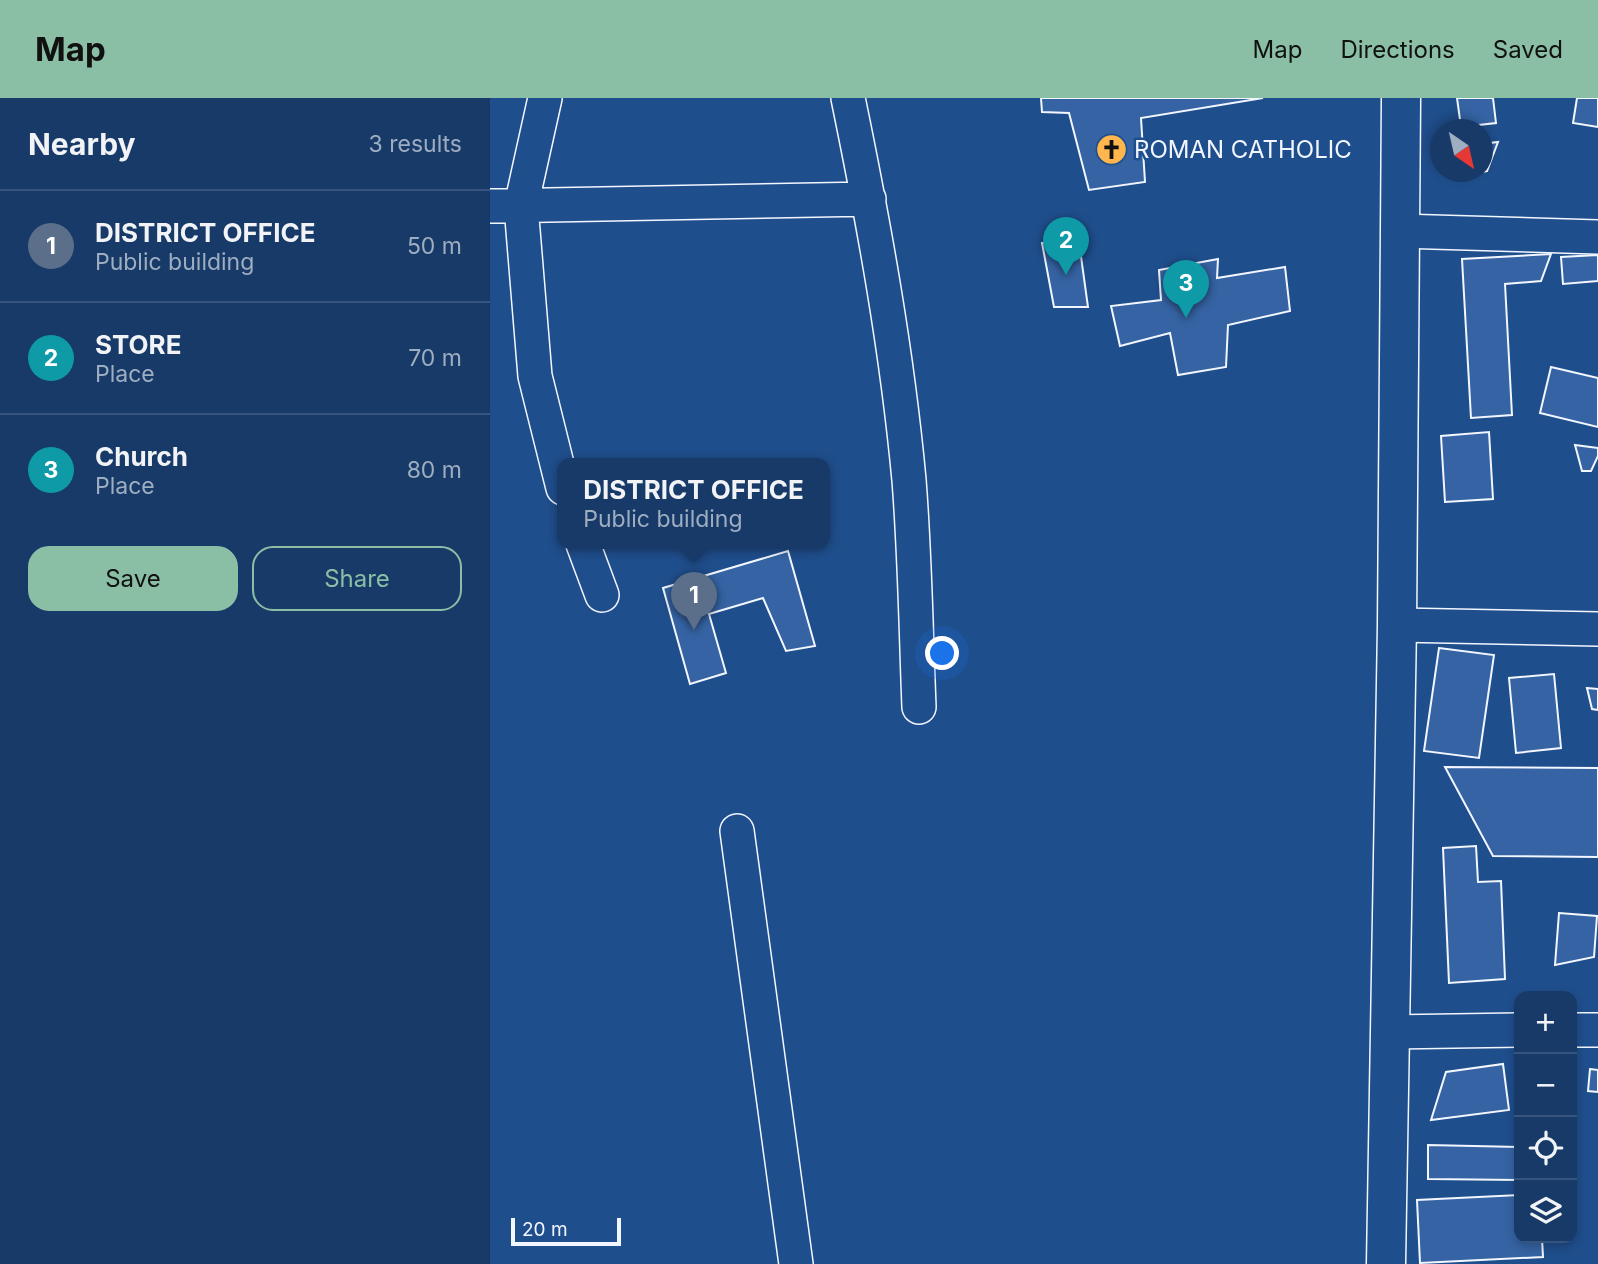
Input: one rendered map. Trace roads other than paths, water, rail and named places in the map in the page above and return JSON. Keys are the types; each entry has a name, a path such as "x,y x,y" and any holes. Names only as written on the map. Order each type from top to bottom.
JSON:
{"street":[{"path":"545,98 506,206 535,376 557,464"},
{"path":"848,98 869,199 887,310 909,480 919,707"},
{"path":"1386,1264 1397,625 1401,98"},
{"path":"506,206 869,199"},
{"path":"1399,231 1598,237"},
{"path":"585,549 602,595"},
{"path":"1397,625 1598,629"},
{"path":"737,831 796,1264"},
{"path":"1390,1032 1514,1030"},
{"path":"1577,1030 1598,1030"}],"place":[{"name":"ROMAN CATHOLIC","path":"1111,150"},
{"name":"STORE","path":"1066,275"},
{"name":"Church","path":"1186,318"},
{"name":"DISTRICT OFFICE","path":"694,630"}]}
